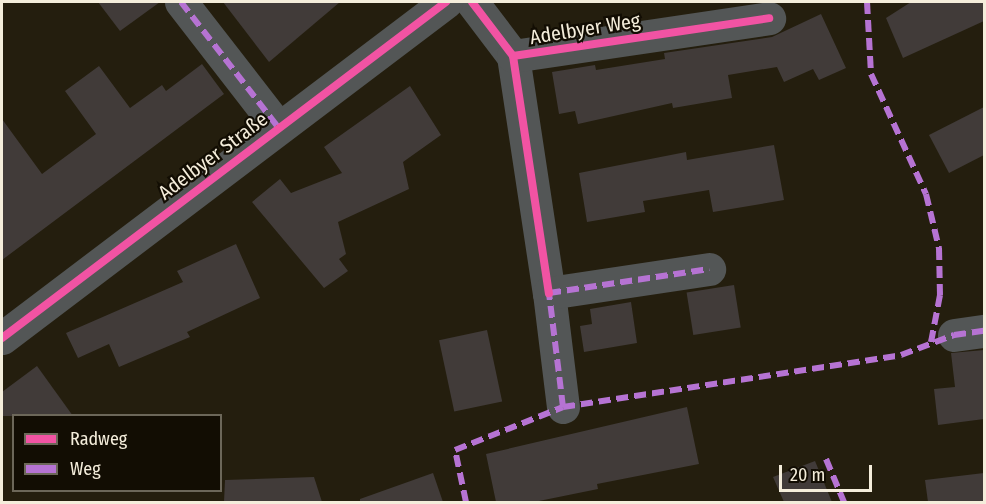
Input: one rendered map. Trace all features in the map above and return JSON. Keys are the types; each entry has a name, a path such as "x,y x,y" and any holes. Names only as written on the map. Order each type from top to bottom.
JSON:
{"street":[{"path":"181,2 278,127"},
{"name":"Adelbyer Straße","path":"2,338 446,2"},
{"name":"Adelbyer Weg","path":"472,2 513,56 549,293 563,407"},
{"name":"Adelbyer Weg","path":"513,56 769,18"},
{"path":"549,293 709,269"}],"building":[{"path":"98,2 160,2 120,31"},
{"path":"223,2 340,2 269,62"},
{"path":"911,2 984,2 984,21 903,58 886,18"},
{"path":"821,14 846,68 819,80 813,69 784,82 777,67 728,75 732,98 673,108 672,103 578,124 575,111 559,114 552,72 595,65 596,70 665,59 664,53 772,37"},
{"path":"202,64 224,94 2,260 2,119 42,174 96,134 65,91 99,66 130,108 162,85 166,91"},
{"path":"410,86 441,135 403,162 409,189 338,222 346,254 339,259 348,271 324,288 252,202 280,179 291,193 342,173 324,147"},
{"path":"984,107 984,155 949,173 929,135"},
{"path":"774,145 784,200 713,212 709,190 643,201 645,212 587,222 579,173 686,152 687,160"},
{"path":"236,244 260,298 187,332 190,337 119,367 109,344 78,358 66,333 183,282 177,271"},
{"path":"734,285 741,327 693,335 687,293"},
{"path":"631,302 637,343 584,352 580,326 592,324 590,309"},
{"path":"487,330 502,401 454,412 439,340"},
{"path":"984,350 984,419 938,425 934,389 955,387 951,353"},
{"path":"37,366 72,414 2,416 2,392"},
{"path":"687,407 699,464 597,484 598,489 534,502 496,502 486,454"},
{"path":"815,461 832,502 784,502 773,477"},
{"path":"433,473 443,502 360,502 360,499"},
{"path":"984,473 984,502 928,502 925,480"},
{"path":"314,477 322,502 224,502 225,480"}],"marked path":[{"path":"181,2 278,127"},
{"path":"867,2 871,74 926,194 939,248 940,295 931,342"},
{"path":"563,407 549,293 709,269"},
{"path":"466,502 455,450 563,407 901,355 954,335 984,331"},
{"path":"826,459 844,502"}],"cycle path":[{"path":"2,338 446,2"},
{"path":"472,2 513,56 549,293"},
{"path":"513,56 769,18"}]}
